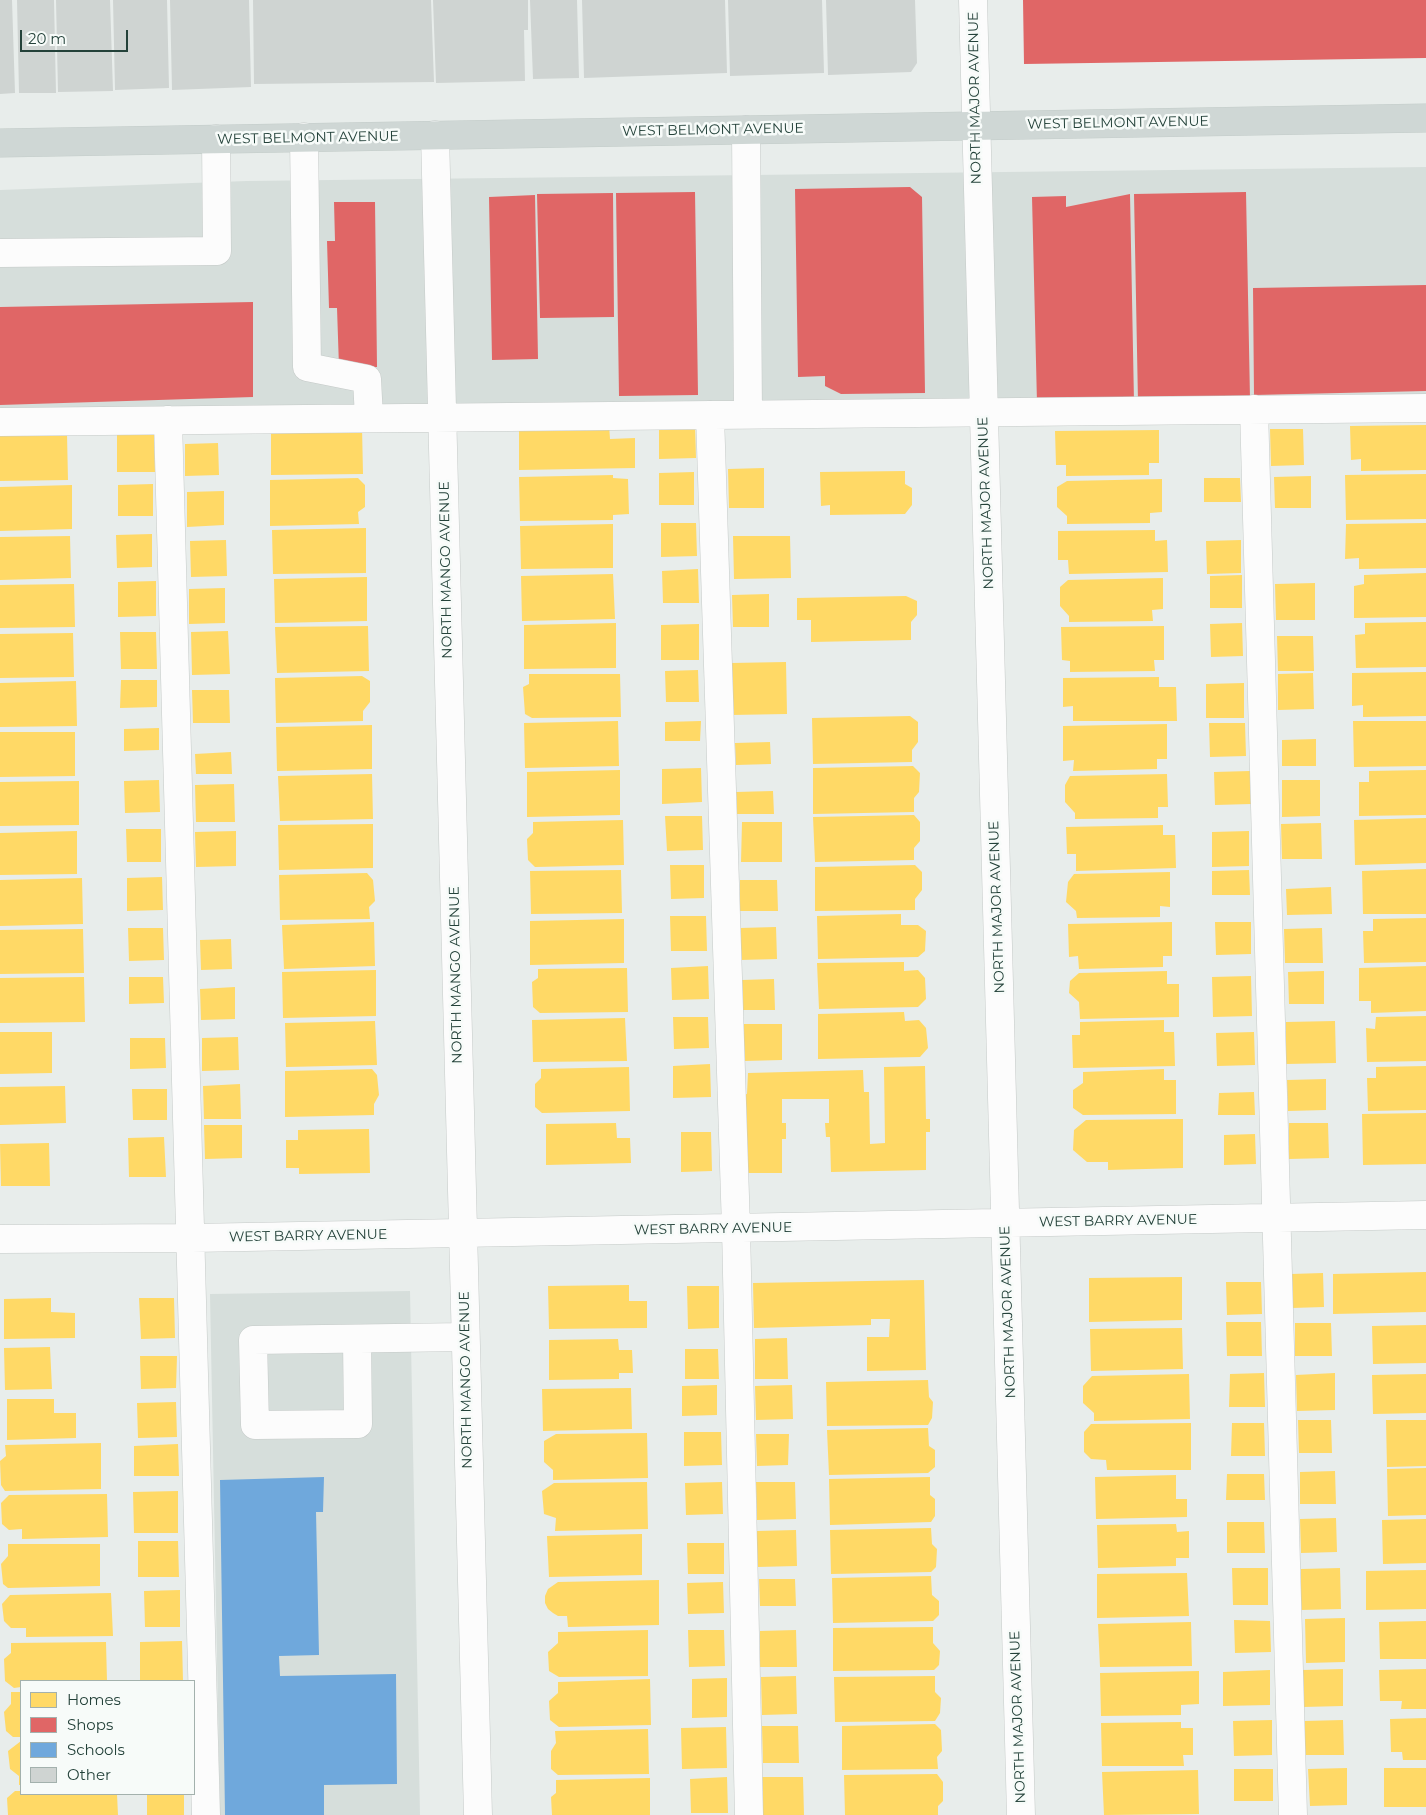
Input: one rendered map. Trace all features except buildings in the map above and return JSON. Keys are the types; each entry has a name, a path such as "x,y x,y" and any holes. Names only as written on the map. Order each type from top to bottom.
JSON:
{"main road":[{"name":"WEST BELMONT AVENUE","path":"0,143 1426,118"}],"street":[{"name":"NORTH MAJOR AVENUE","path":"973,0 1021,1815"},
{"path":"746,130 748,414"},
{"name":"NORTH MANGO AVENUE","path":"435,135 478,1815"},
{"path":"304,138 307,368 367,379 369,418"},
{"path":"0,253 217,251 216,139"},
{"path":"0,422 1426,408"},
{"path":"1254,409 1292,1815"},
{"path":"710,415 736,1228 749,1815"},
{"path":"168,420 192,1238 206,1815"},
{"name":"WEST BARRY AVENUE","path":"0,1239 192,1238 1426,1215"},
{"path":"357,1339 358,1424 255,1425 253,1340 465,1337"}],"shaded area":[{"path":"1426,167 1426,407 0,418 0,190 247,181"},
{"path":"410,1291 420,1815 220,1815 210,1294"}]}
